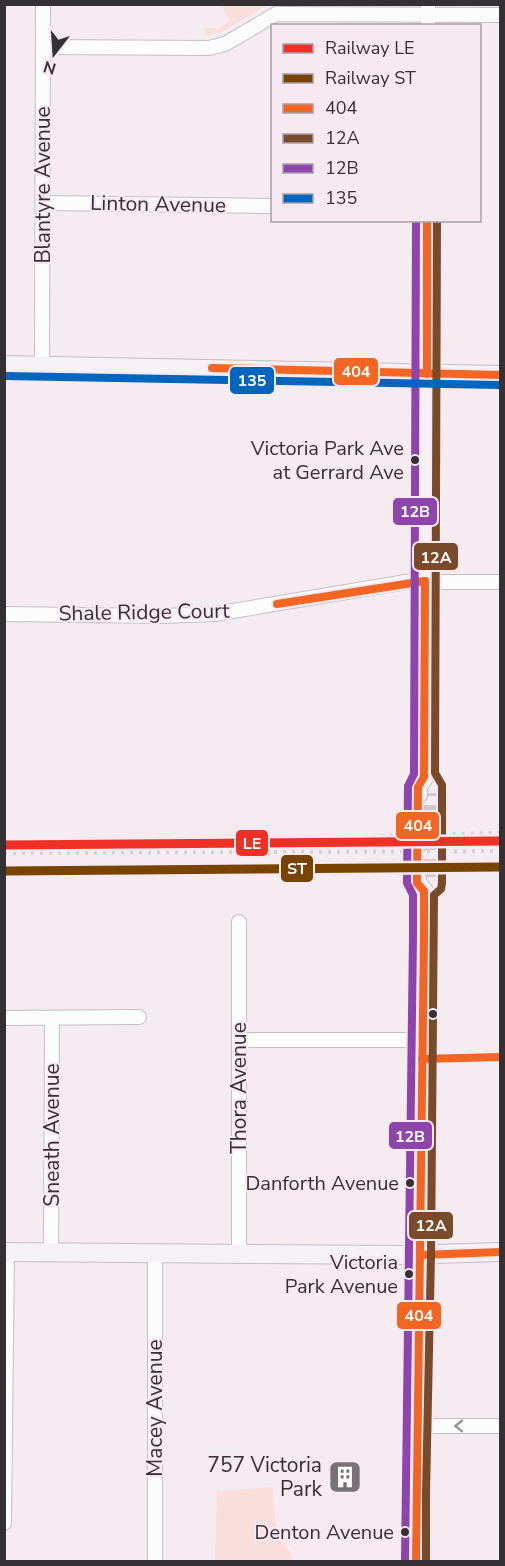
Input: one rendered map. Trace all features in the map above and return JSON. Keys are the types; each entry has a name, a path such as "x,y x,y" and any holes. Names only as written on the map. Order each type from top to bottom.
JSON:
{"main road":[{"path":"4,364 501,375"},
{"path":"425,788 428,374"},
{"path":"416,1562 424,882"},
{"path":"6,1252 421,1255 501,1252"}],"street":[{"name":"Blantyre Avenue","path":"42,365 43,4"},
{"path":"44,47 204,49 225,44 276,14 501,15"},
{"name":"Linton Avenue","path":"43,203 271,206"},
{"path":"427,222 428,374"},
{"name":"Shale Ridge Court","path":"4,614 161,616 215,614 406,582 501,582"},
{"name":"Thora Avenue","path":"239,922 239,1254"},
{"path":"4,1018 139,1017"},
{"name":"Sneath Avenue","path":"51,1253 52,1018"},
{"path":"240,1040 422,1040"},
{"path":"4,1522 6,1252"},
{"name":"Macey Avenue","path":"155,1254 155,1562"},
{"path":"417,1426 501,1426"}],"shaded area":[{"path":"221,5 268,5 221,32 205,36 205,28 219,28 230,20"},
{"path":"272,1487 277,1533 290,1552 292,1561 215,1561 217,1491"}],"tunnel":[{"path":"432,793 432,877"},
{"path":"417,878 418,795"}],"railway":[{"path":"282,843 399,835 500,833"},
{"path":"4,853 500,851"}],"rail line":[{"name":"LE","path":"4,845 500,841"},
{"name":"ST","path":"4,871 500,867"}],"transit line":[{"name":"12B","path":"405,1562 413,936 413,895 407,883 408,786 414,774 416,222"},
{"name":"404","path":"427,222 427,374"},
{"name":"12A","path":"426,1562 434,895 441,889 442,883 442,785 435,773 437,222"},
{"name":"404","path":"212,368 500,375"},
{"name":"135","path":"4,376 500,385"},
{"name":"404","path":"277,604 425,581"},
{"name":"404","path":"416,1562 424,936 424,891 417,883 418,787 424,777 425,581"},
{"name":"404","path":"422,1059 500,1057"},
{"name":"404","path":"421,1255 500,1252"}],"place":[{"name":"Victoria Park Ave at Gerrard Ave","path":"415,460"},
{"name":"Danforth Avenue","path":"410,1183"},
{"name":"Victoria Park Avenue","path":"409,1274"},
{"name":"757 Victoria Park","path":"345,1477"},
{"name":"Denton Avenue","path":"405,1532"}]}
